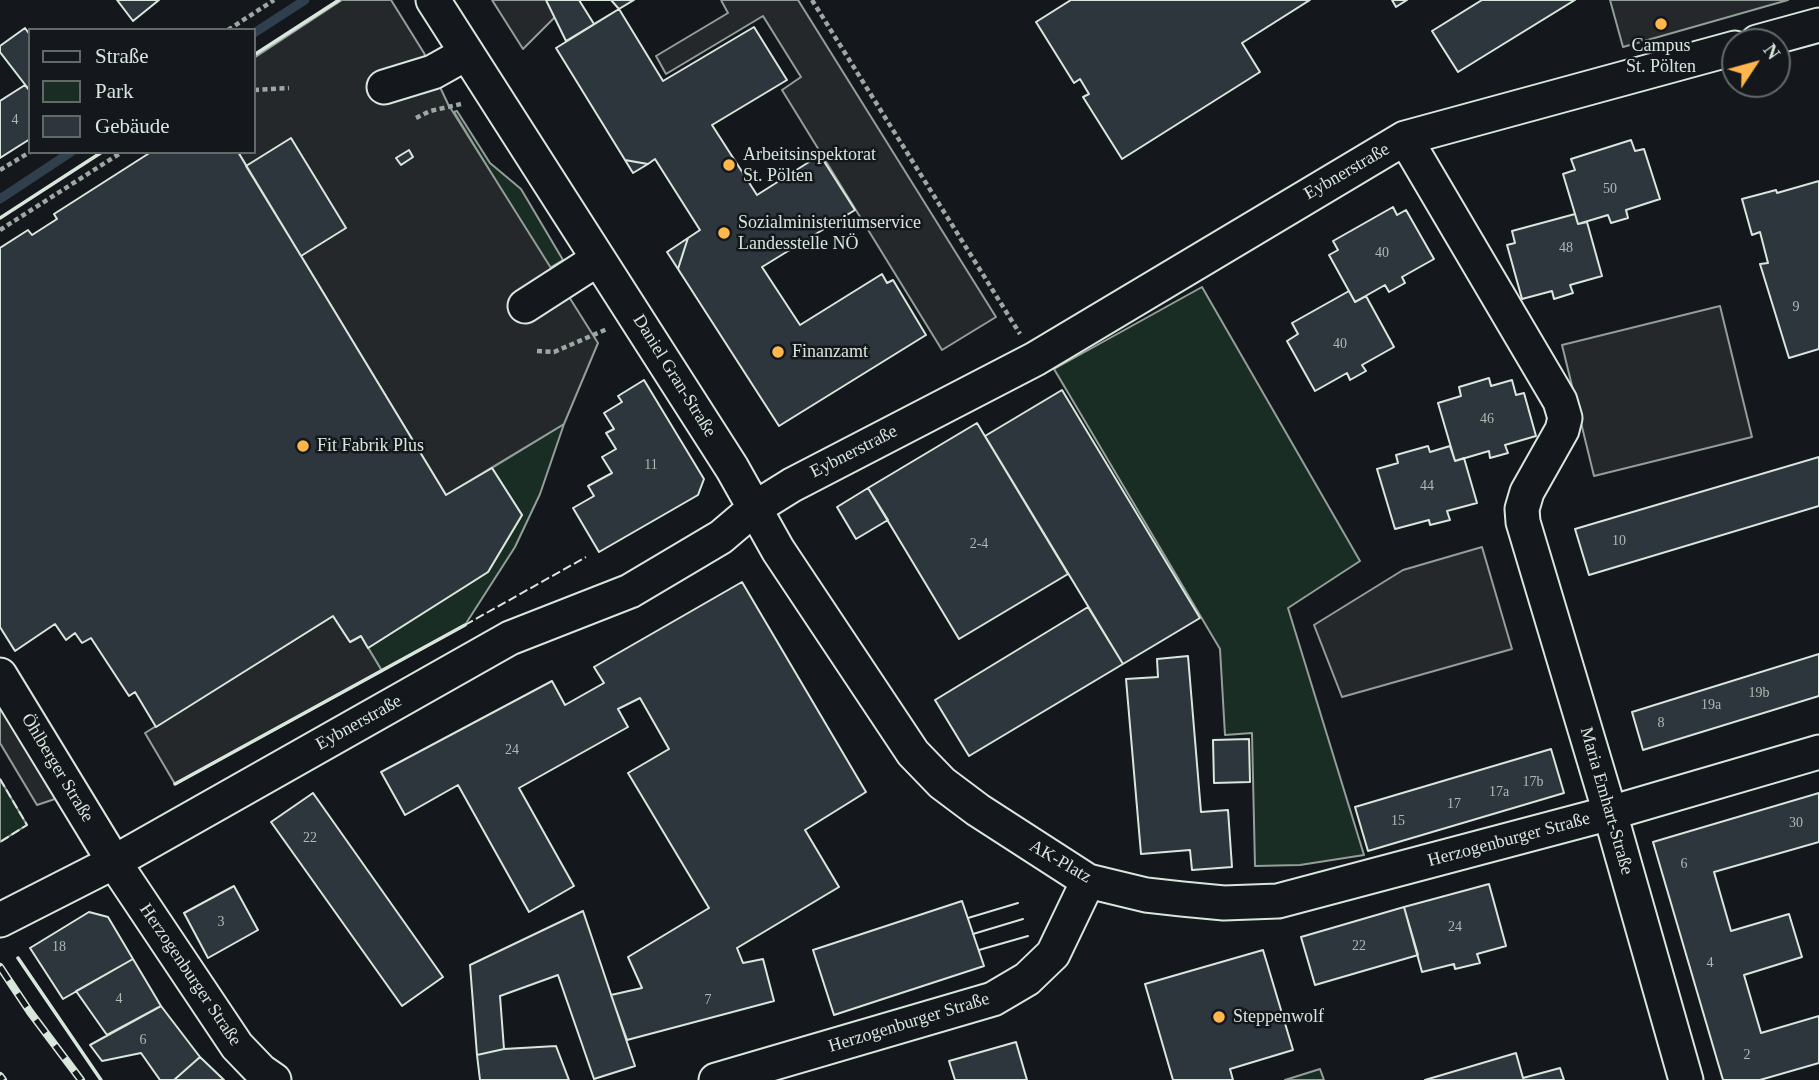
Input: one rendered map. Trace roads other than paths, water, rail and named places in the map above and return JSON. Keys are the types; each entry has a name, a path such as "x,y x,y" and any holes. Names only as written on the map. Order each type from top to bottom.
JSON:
{"street":[{"name":"Daniel Gran-Straße","path":"433,0 732,468 778,550 913,753"},
{"path":"1791,33 1819,25"},
{"name":"Eybnerstraße","path":"0,920 114,862 510,638 630,591 721,537 755,508 792,485 1035,359 1405,138 1721,52"},
{"path":"384,87 433,72 467,53"},
{"name":"Maria Emhart-Straße","path":"1405,138 1560,401 1565,418 1562,430 1527,492 1522,509 1523,522 1610,813 1685,1080"},
{"path":"525,306 598,259"},
{"name":"Öhlberger Straße","path":"0,675 114,862"},
{"name":"Herzogenburger Straße","path":"1278,901 1610,813 1819,752"},
{"name":"AK-Platz","path":"913,753 942,783 978,810 1088,881 1146,895 1182,899 1224,903 1278,901"},
{"name":"Herzogenburger Straße","path":"114,862 237,1046 261,1071 274,1080"},
{"name":"Herzogenburger Straße","path":"716,1080 993,999 1027,979 1053,954 1088,881"}],"waterway":[{"path":"256,32 305,0"},
{"path":"0,199 68,154"}],"tram line":[{"path":"968,918 1018,903"},
{"path":"973,934 1023,919"},
{"path":"979,950 1028,936"}],"railway":[{"path":"0,967 81,1080"},
{"path":"0,1076 3,1080"}],"place":[{"name":"Campus St. Pölten","path":"1661,24"},
{"name":"Arbeitsinspektorat St. Pölten","path":"729,165"},
{"name":"Sozialministeriumservice Landesstelle NÖ","path":"724,233"},
{"name":"Finanzamt","path":"778,352"},
{"name":"Fit Fabrik Plus","path":"303,446"},
{"name":"Steppenwolf","path":"1219,1017"}]}
